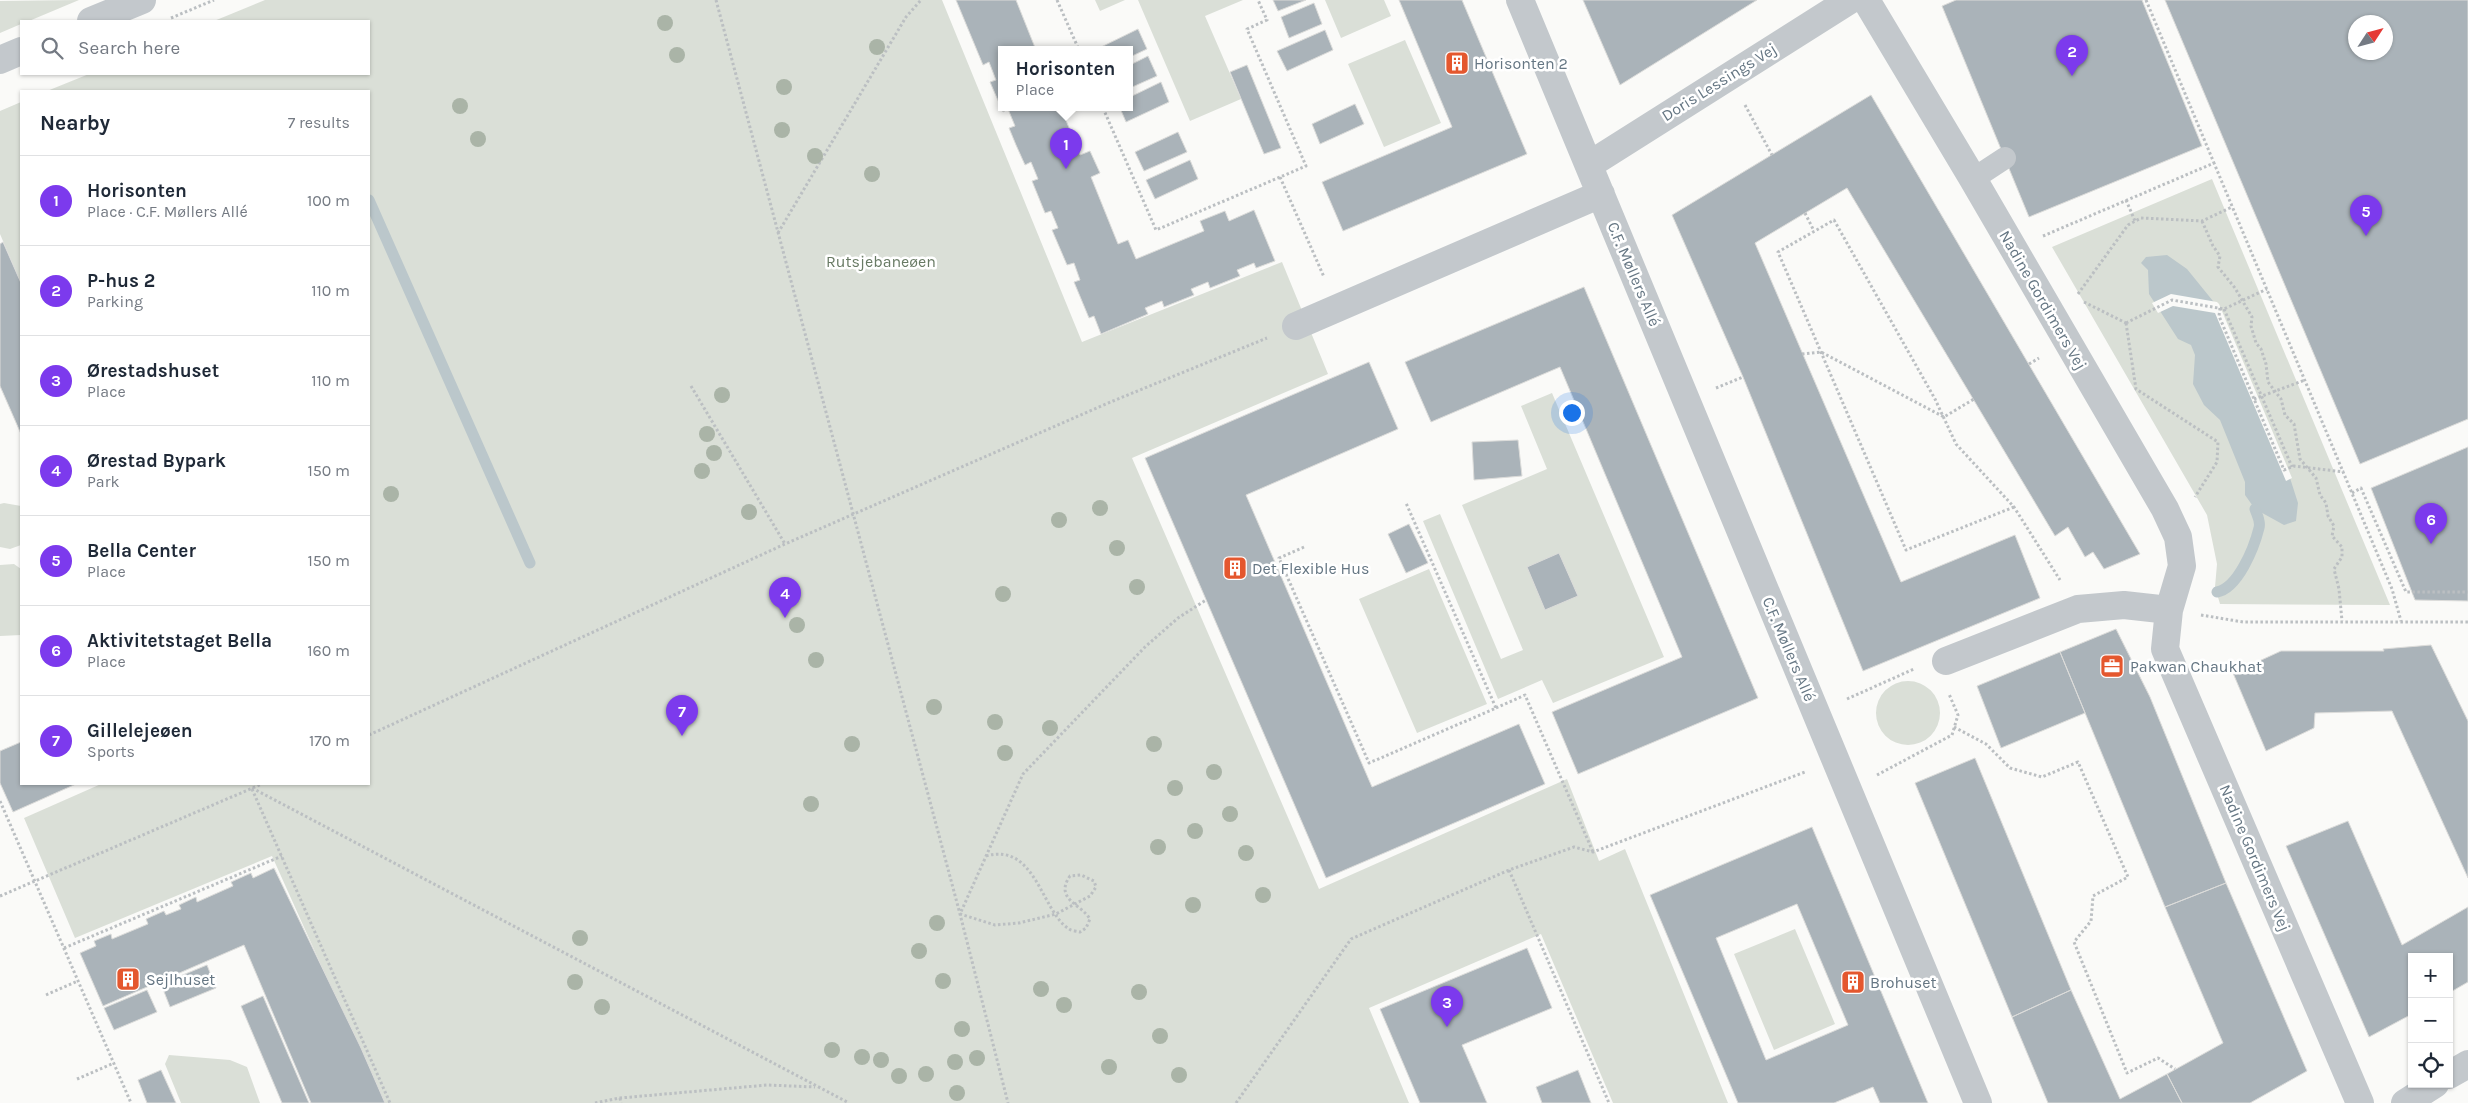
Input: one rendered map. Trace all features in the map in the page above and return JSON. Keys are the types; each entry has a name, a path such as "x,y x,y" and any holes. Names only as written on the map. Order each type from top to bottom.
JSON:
{"street":[{"path":"93,20 142,0"},
{"name":"C.F. Møllers Allé","path":"1520,0 1978,1103"},
{"name":"Doris Lessings Vej","path":"1589,165 1850,0"},
{"name":"Nadine Gordimers Vej","path":"1866,0 2165,508 2178,537 2182,566 2169,610 2165,649 2360,1103"},
{"path":"0,60 20,51"},
{"path":"1296,326 1601,194"},
{"path":"1941,662 2078,608 2124,604 2169,610"},
{"path":"2453,1073 2468,1064"},
{"path":"2404,1103 2428,1088"}],"lane":[{"path":"1973,179 2005,158"}],"path":[{"path":"166,20 214,0"},
{"path":"716,0 960,914 1008,1103"},
{"path":"778,234 906,17 921,0"},
{"path":"1057,0 1077,46"},
{"path":"1104,111 1156,230 1306,166 1247,29 1267,20 1258,0"},
{"path":"2146,0 2344,472 2392,589 2401,621"},
{"path":"1729,76 1772,154"},
{"path":"2012,248 2214,163"},
{"path":"1280,177 1337,308"},
{"path":"2126,200 2135,221"},
{"path":"2076,297 2128,225 2141,218 2202,221 2232,207"},
{"path":"1804,213 1814,231"},
{"path":"2014,507 1906,550 1778,252 1834,220 1935,399 1956,444 2014,507 2078,608"},
{"path":"2202,221 2213,246 2220,256 2218,267 2244,302 2252,317 2251,326 2256,343 2262,349 2268,382 2281,399 2285,415 2294,424 2300,459 2316,478 2320,495 2326,503 2328,516 2334,526 2332,536 2342,547 2342,558 2334,569 2340,589 2342,621"},
{"path":"2042,236 2047,244"},
{"path":"2126,323 2172,300 2224,308 2244,302 2266,289"},
{"path":"2072,290 2076,297 2126,323"},
{"path":"2224,308 2293,467"},
{"path":"2224,308 2219,316 2284,470 2293,467 2344,472"},
{"path":"2126,323 2136,389 2218,442 2217,462 2174,529"},
{"path":"370,735 785,544 1113,401 1296,326"},
{"path":"1802,354 1821,352 1944,417"},
{"path":"2254,399 2304,380"},
{"path":"691,386 785,544"},
{"path":"1944,417 1974,399"},
{"path":"2352,493 2361,488 2406,592 2468,592"},
{"path":"1406,503 1496,708"},
{"path":"1304,547 1279,558 1369,763 1525,695 1593,852"},
{"path":"960,914 1023,774 1145,647 1178,618 1206,600"},
{"path":"2169,610 2243,622 2468,622"},
{"path":"1816,713 1913,669 1941,662 1958,715 1952,735 1902,763 1848,789"},
{"path":"1954,727 1986,744 2010,768 2042,777 2078,762 2128,877 2093,896 2091,921 2074,942 2127,1073 2158,1058 2175,1069"},
{"path":"1236,1103 1351,939 1509,870 1574,847 1593,852 1835,760"},
{"path":"0,896 260,785"},
{"path":"252,788 390,1103"},
{"path":"252,788 849,1103"},
{"path":"0,801 132,1103"},
{"path":"960,914 996,925 1020,923 1056,914 1071,904 1090,896 1096,887 1094,881 1081,875 1070,876 1065,882 1071,904 1086,913 1090,919 1086,928 1080,932 1069,929 1056,914 1034,876 1012,858 994,854 986,856"},
{"path":"64,948 282,856"},
{"path":"1509,870 1609,1103"},
{"path":"46,995 78,981"},
{"path":"77,1079 114,1063"},
{"path":"595,1103 620,1098 768,1085 818,1088"},
{"path":"620,1098 622,1103"}],"green space":[{"path":"79,0 31,20 20,20 20,24 0,33 0,1"},
{"name":"Rutsjebaneøen","path":"265,0 942,0 1082,342 1282,262 1328,374 1132,458 1319,889 1567,779 1599,861 1625,849 1728,1103 1613,1103 1541,934 1369,1008 1409,1103 383,1103 272,856 75,938 24,818 99,785 370,785 370,90 49,90 87,75 370,75 370,20 216,20"},
{"path":"1095,0 1125,0 1100,11"},
{"path":"1138,0 1243,0 1205,16 1241,99 1190,121"},
{"path":"1325,0 1384,0 1391,16 1341,38"},
{"path":"1405,40 1441,123 1384,147 1348,64"},
{"path":"20,102 20,281 0,234 0,111"},
{"path":"2212,179 2390,605 2220,604 2215,587 2217,564 2207,515 2052,247"},
{"path":"1552,393 1664,657 1553,703 1542,680 1498,699 1423,521 1440,514 1501,659 1523,650 1462,505 1547,469 1521,406"},
{"path":"0,504 20,506 20,545 10,549 0,547"},
{"path":"14,564 20,568 20,635 0,636 0,565"},
{"path":"1429,569 1487,704 1417,733 1359,599"},
{"path":"1908,681 1926,686 1931,690 1935,695 1940,713 1935,731 1931,736 1926,740 1908,745 1890,740 1885,736 1881,731 1876,713 1881,695 1885,690 1890,686"},
{"path":"1795,929 1835,1024 1774,1050 1734,954"},
{"path":"169,1055 230,1060 247,1067 260,1103 181,1103 165,1064"}],"shaded area":[{"path":"2167,255 2187,269 2217,306 2290,478 2298,503 2296,521 2284,525 2255,509 2245,495 2245,482 2220,420 2204,405 2193,384 2195,355 2191,345 2178,339 2149,294 2148,270 2141,263 2146,257"}],"pier":[{"path":"2171,294 2217,302 2219,304 2292,478 2286,481 2215,313 2173,306 2158,313 2152,303"}],"building":[{"path":"956,0 1016,0 1034,46 998,46 998,100 990,82 996,80 989,62 983,65"},
{"path":"1273,0 1306,0 1278,11"},
{"name":"Horisonten 2","path":"1399,0 1462,0 1527,154 1343,231 1322,182 1452,127"},
{"path":"1583,0 1757,0 1620,85"},
{"path":"1956,0 2142,0 2202,146 2029,217 1942,6"},
{"path":"2165,0 2468,0 2468,419 2360,464"},
{"path":"1314,3 1322,24 1289,38 1281,17"},
{"path":"1138,29 1147,49 1133,56 1133,46 1103,46"},
{"path":"1325,30 1333,50 1287,71 1277,51"},
{"path":"1148,56 1157,76 1133,87 1133,64"},
{"path":"1247,65 1281,148 1264,154 1230,72"},
{"path":"1161,82 1169,102 1126,122 1121,111 1133,111 1133,96"},
{"path":"1871,95 2140,554 2104,569 2093,552 2085,557 2068,527 2055,536 1847,188 1755,243 1901,582 2015,535 2040,598 1863,671 1743,377 1672,215"},
{"path":"1355,104 1364,124 1320,144 1312,124"},
{"path":"1009,111 1062,111 1080,155 1090,151 1100,173 1091,177 1118,244 1128,240 1136,259 1204,231 1200,221 1225,211 1229,221 1254,210 1275,261 1256,268 1254,263 1237,270 1240,276 1210,288 1208,282 1191,289 1194,295 1164,307 1162,301 1145,308 1148,314 1101,334 1094,316 1089,318 1074,282 1080,280 1074,263 1067,265 1052,230 1058,228 1051,211 1045,213 1032,181 1038,179 1031,162 1025,165 1016,145 1009,128 1015,126"},
{"path":"1178,132 1187,152 1144,171 1135,152"},
{"path":"1190,160 1198,179 1155,199 1146,180"},
{"path":"3,242 20,281 20,432 0,386 0,244"},
{"path":"1584,287 1758,698 1578,774 1552,712 1682,657 1560,367 1431,422 1405,362"},
{"name":"Det Flexible Hus","path":"1369,362 1398,429 1246,495 1372,787 1519,724 1545,784 1326,878 1145,458"},
{"path":"1518,440 1522,476 1474,480 1472,442"},
{"path":"2468,447 2468,601 2415,600 2371,488"},
{"path":"1409,524 1428,563 1406,573 1388,534"},
{"path":"1559,553 1578,596 1545,610 1527,567"},
{"path":"2116,629 2150,697 2226,883 2165,907 2060,652"},
{"path":"2431,645 2468,721 2468,878 2392,711 2315,713 2314,728 2266,751 2233,673 2281,651 2384,651 2383,649"},
{"path":"2060,652 2085,713 2001,748 1977,686"},
{"path":"20,742 20,785 74,785 13,812 0,783 0,751"},
{"path":"1975,758 2071,990 2012,1017 1915,783"},
{"path":"2348,821 2402,945 2468,907 2468,982 2453,991 2453,953 2408,953 2408,1016 2369,1037 2286,846"},
{"name":"Brohuset","path":"1812,827 1928,1103 1880,1103 1873,1087 1834,1103 1738,1103 1650,895","holes":["1797,904 1848,1025 1766,1060 1716,938"]},
{"name":"Sejlhuset","path":"274,868 361,1048 385,1103 311,1103 244,945 103,1006 80,953 96,946 94,941 111,934 112,939 148,924 146,919 164,911 166,915 181,909 179,905 196,897 197,902 233,886 231,882 251,873 253,878"},
{"path":"2226,883 2307,1071 2250,1103 2182,1103 2167,1074 2223,1043 2165,907"},
{"path":"1527,948 1552,1008 1462,1045 1487,1103 1420,1103 1380,1009"},
{"path":"207,965 216,988 170,1007 161,984"},
{"path":"147,990 157,1012 114,1030 104,1008"},
{"path":"2071,990 2120,1099 2167,1074 2182,1103 2048,1103 2012,1017"},
{"path":"263,996 309,1103 282,1103 241,1006"},
{"path":"161,1070 176,1103 147,1103 138,1080"},
{"path":"1578,1070 1591,1103 1542,1103 1536,1087"}],"waterway":[{"path":"370,202 530,563"},
{"path":"2217,592 2225,589 2232,583 2249,556 2259,525 2255,509"}],"place":[{"name":"Horisonten 2","path":"1457,63"},
{"name":"P-hus 2","path":"2072,76"},
{"name":"Horisonten","path":"1066,169"},
{"name":"Bella Center","path":"2366,236"},
{"name":"Aktivitetstaget Bella","path":"2431,544"},
{"name":"Det Flexible Hus","path":"1235,568"},
{"name":"Ørestad Bypark","path":"785,618"},
{"name":"Pakwan Chaukhat","path":"2112,666"},
{"name":"Gillelejeøen","path":"682,736"},
{"name":"Sejlhuset","path":"128,979"},
{"name":"Brohuset","path":"1853,982"},
{"name":"Ørestadshuset","path":"1447,1027"}]}
